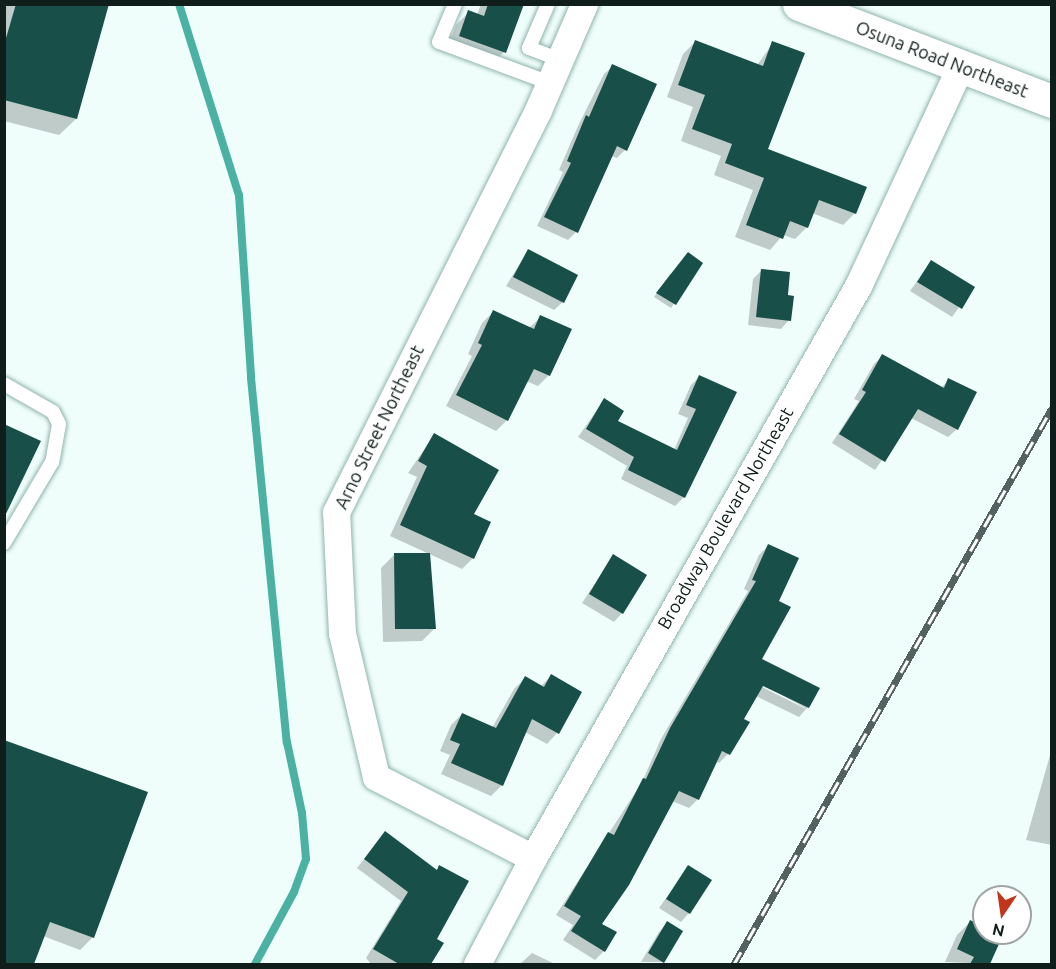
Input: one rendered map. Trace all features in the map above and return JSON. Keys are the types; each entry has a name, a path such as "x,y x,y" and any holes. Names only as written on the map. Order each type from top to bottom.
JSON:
{"main road":[{"name":"Osuna Road Northeast","path":"799,4 1052,101"}],"street":[{"name":"Arno Street Northeast","path":"533,858 376,777 342,633 336,512 555,71 584,4"},
{"name":"Broadway Boulevard Northeast","path":"477,964 533,858 858,286 961,65"}],"lane":[{"path":"455,4 439,42 555,71"},
{"path":"548,4 530,48 555,71"},
{"path":"4,384 53,412 59,424 52,462 4,543"}],"building":[{"path":"16,4 109,4 77,119 4,100 4,45"},
{"path":"488,4 524,4 506,53 459,36 468,10 484,16"},
{"path":"695,40 763,66 772,41 805,53 768,149 867,187 856,214 819,200 808,228 790,221 783,239 746,225 764,178 725,163 732,144 692,129 705,95 678,85"},
{"path":"612,64 657,84 627,151 617,146 578,233 544,217 571,163 567,161 586,115 589,117"},
{"path":"528,249 578,275 564,303 513,277"},
{"path":"688,252 703,263 676,305 656,293"},
{"path":"931,260 975,287 962,309 917,282"},
{"path":"761,269 790,272 788,295 794,296 791,321 756,317"},
{"path":"493,310 534,329 540,315 572,329 550,376 534,369 508,421 456,395 482,345 478,343"},
{"path":"882,354 944,388 948,378 977,392 958,430 918,409 885,462 839,434 866,392 862,390"},
{"path":"699,375 737,392 685,498 628,470 634,457 586,429 604,398 624,411 618,421 677,450 696,409 686,405"},
{"path":"4,424 41,441 4,518"},
{"path":"434,433 499,470 474,514 491,522 474,559 400,525 427,466 418,461"},
{"path":"768,544 799,558 779,601 791,607 762,659 820,688 809,708 763,686 744,719 750,722 730,755 722,751 699,800 679,791 629,885 602,924 617,932 605,952 571,931 581,916 564,906 608,832 614,835 643,778 646,779 670,728 756,581 752,580"},
{"path":"394,553 430,553 436,629 395,629"},
{"path":"613,554 647,575 623,614 589,594"},
{"path":"551,674 582,692 559,734 532,719 503,786 451,763 460,744 450,740 462,713 496,728 525,676 544,687"},
{"path":"4,740 148,792 94,938 50,922 34,964 4,964"},
{"path":"385,831 437,870 439,865 469,881 437,939 444,943 431,964 399,964 373,949 408,892 364,859"},
{"path":"688,865 712,880 690,914 666,899"},
{"path":"970,920 972,921 972,945 999,945 990,964 970,964 974,957 957,949"},
{"path":"667,921 683,931 664,963 648,953"}],"waterway":[{"path":"179,4 239,195 251,378 287,742 302,813 306,859 294,892 255,964"}],"railway":[{"path":"734,964 1052,408"}]}
